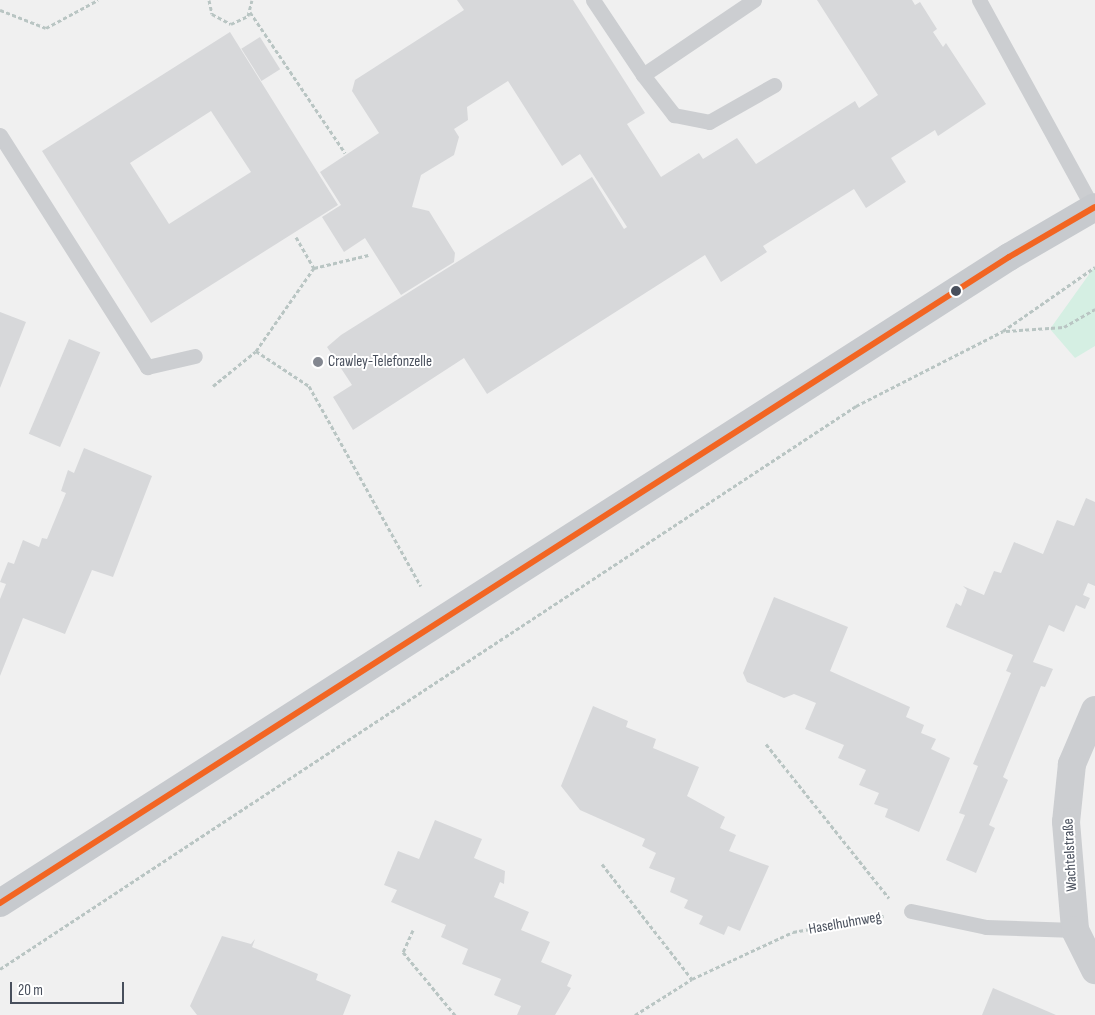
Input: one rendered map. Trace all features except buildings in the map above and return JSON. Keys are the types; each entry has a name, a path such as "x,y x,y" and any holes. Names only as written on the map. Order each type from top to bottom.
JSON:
{"main road":[{"path":"0,903 1009,257 1094,207"}],"street":[{"name":"Wachtelstraße","path":"1095,710 1072,764 1066,822 1075,930 1095,970"}],"lane":[{"path":"593,0 643,74 674,115 709,122 774,85"},
{"path":"643,74 754,0"},
{"path":"979,0 1037,99 1094,207"},
{"path":"0,134 147,367 195,356"},
{"path":"906,912 986,927 1075,930"}],"path":[{"path":"0,10 46,28 98,0"},
{"path":"209,0 212,14 224,23 242,21 250,12 252,0"},
{"path":"250,12 346,153"},
{"path":"296,237 314,268"},
{"path":"213,386 256,351 314,268 368,254"},
{"path":"0,969 856,406 1003,331 1095,267"},
{"path":"1003,331 1064,327 1095,309"},
{"path":"256,351 308,386 421,586"},
{"path":"766,744 906,912"},
{"path":"602,864 692,979"},
{"name":"Haselhuhnweg","path":"635,1015 692,979 793,932 906,912"},
{"path":"413,930 403,952 455,1015"}],"green space":[{"path":"1095,266 1095,346 1075,358 1050,329"}],"transit line":[{"path":"0,903 1009,257 1095,207"}],"place":[{"name":"Crawley-Telefonzelle","path":"318,362"}]}
